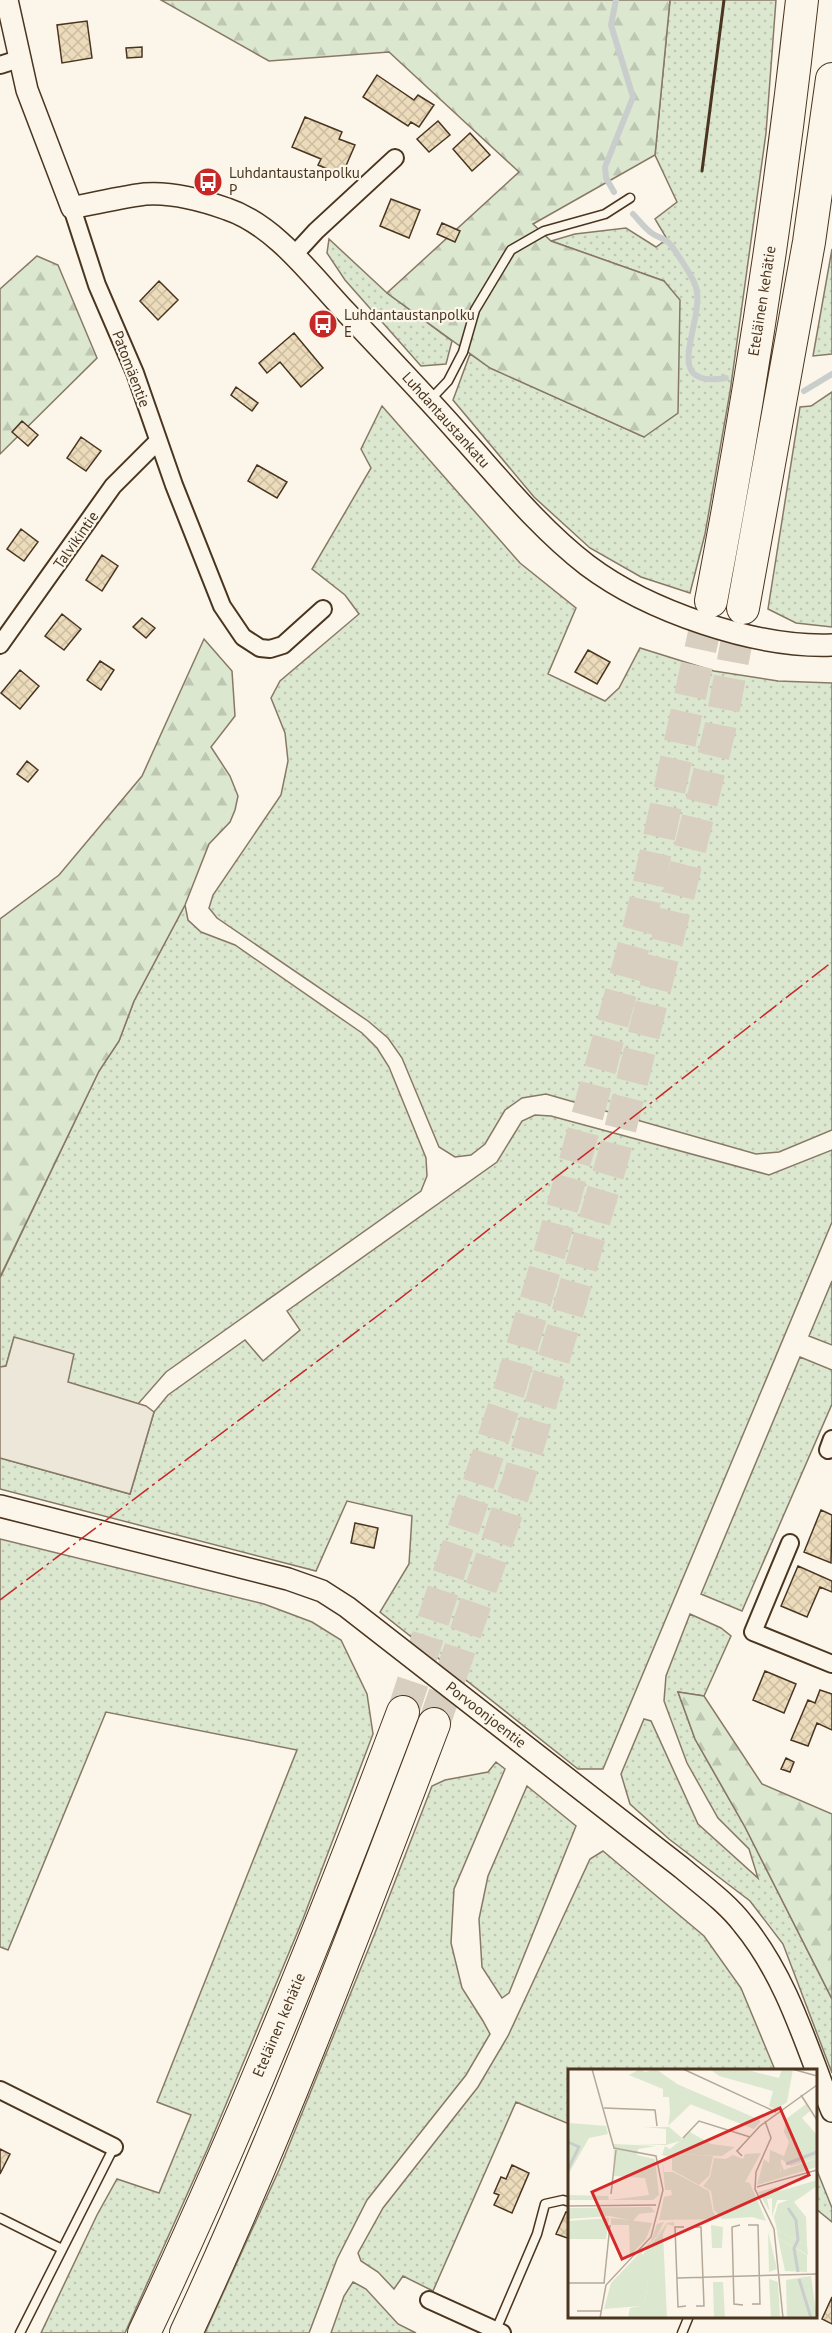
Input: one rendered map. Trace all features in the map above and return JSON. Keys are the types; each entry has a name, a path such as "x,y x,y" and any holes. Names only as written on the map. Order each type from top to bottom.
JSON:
{"highway":[{"path":"790,103 797,0"},
{"name":"Eteläinen kehätie","path":"744,608 790,350 805,137 790,103 802,0"},
{"name":"Eteläinen kehätie","path":"711,601 805,137 831,91"},
{"name":"Eteläinen kehätie","path":"144,2333 294,1991 347,1861 403,1712"},
{"path":"186,2333 267,2150 324,2011 434,1724"}],"street":[{"name":"Patomäentie","path":"7,0 10,62 27,90 72,208 97,285 135,373 158,441 222,606 243,637 261,648 270,649 283,645 323,609"},
{"path":"294,255 316,231 394,158"},
{"name":"Luhdantaustankatu","path":"72,208 147,194 189,197 230,209 265,230 294,255 554,536 588,565 626,590 671,611 720,628 772,640 832,645"},
{"name":"Talvikintie","path":"0,645 113,486 158,441"},
{"name":"Porvoonjoentie","path":"0,1506 288,1579 322,1591 347,1606 682,1868 722,1902 743,1923 760,1947 789,2001 816,2069"},
{"path":"790,1543 753,1632 832,1664"},
{"name":"Porvoonjoentie","path":"817,2073 832,2111"},
{"path":"0,2090 114,2146"},
{"path":"429,2300 499,2331"}],"lane":[{"path":"429,400 448,381 463,352 475,310 511,250 544,231 605,214 630,198"},
{"path":"20,2333 114,2146"},
{"path":"499,2331 537,2234 545,2204 563,2200 568,2201"},
{"path":"0,2218 62,2249"},
{"path":"681,2333 688,2318"}],"green space":[{"path":"161,0 670,0 655,155 533,224 551,241 664,281 680,300 678,413 644,437 490,368 387,293 519,172 389,52 269,61"},
{"path":"670,0 776,0 766,133 730,392 705,534 690,593 641,577 590,548 534,497 453,400 470,354 491,368 644,437 664,281 551,241 575,234 626,228 656,247 667,239 655,219 677,202 655,155"},
{"path":"329,239 387,293 452,341 446,364 421,366 345,280 327,253"},
{"path":"832,249 832,354 813,356"},
{"path":"37,256 58,265 97,358 0,454 0,289"},
{"path":"832,392 832,627 796,623 768,609 800,407 811,406"},
{"path":"382,406 520,563 576,608 548,674 605,701 619,688 640,648 714,671 778,681 832,683 832,1130 779,1152 756,1154 546,1094 522,1098 505,1110 485,1144 471,1155 455,1157 439,1147 402,1058 388,1038 368,1021 217,918 209,908 213,895 281,795 288,761 285,733 271,698 280,681 359,614 345,595 312,569 371,468 361,449"},
{"path":"204,639 232,671 235,716 211,747 230,776 238,796 235,810 230,822 209,844 185,905 134,1001 119,1041 99,1071 0,1277 0,919 59,875 142,776"},
{"path":"185,905 188,920 201,932 235,945 362,1033 377,1048 389,1067 426,1158 427,1176 421,1191 166,1372 138,1404 67,1382 14,1338 6,1366 0,1367 0,1278 99,1071 119,1041 134,1001"},
{"path":"535,1115 551,1116 769,1175 832,1150 832,1222 603,1769 578,1769 380,1612 409,1564 412,1516 347,1501 316,1571 0,1489 0,1458 130,1494 154,1412 168,1395 245,1340 263,1361 300,1330 287,1311 497,1162 522,1121"},
{"path":"832,1281 832,1345 809,1336"},
{"path":"800,1357 832,1370 832,1404 742,1611 701,1594"},
{"path":"0,1539 264,1604 312,1622 341,1640 367,1694 373,1734 303,1919 207,2150 125,2333 41,2333 97,2215 117,2179 159,2193 191,2115 157,2102 297,1750 106,1712 8,1950 0,1947"},
{"path":"690,1614 721,1628 731,1636 704,1696 678,1692 695,1739 745,1827 832,1999 832,2073 783,1944 750,1901 669,1839 630,1804 621,1774 644,1719 651,1721 698,1824 758,1878 749,1849 718,1818 687,1763 664,1701 666,1676"},
{"path":"678,1692 704,1696 762,1784 832,1814 832,1999 745,1827 695,1739"},
{"path":"496,1762 505,1769 454,1889 451,1943 462,1988 490,2034 466,2075 367,2200 337,2259 309,2333 205,2333 279,2170 432,1786 445,1780 488,1772"},
{"path":"527,1786 576,1826 509,1993 502,1998 482,1967 479,1919 488,1876"},
{"path":"603,1851 704,1936 741,1988 775,2069 568,2069 568,2124 516,2102 433,2291 403,2276 394,2289 378,2272 361,2261 358,2253 383,2208 478,2087 508,2036 590,1859"},
{"path":"817,2170 832,2208 832,2222 817,2210"},
{"path":"353,2282 366,2289 398,2324 416,2333 331,2333 344,2296"}],"shaded area":[{"path":"14,1337 74,1354 68,1382 146,1406 154,1412 130,1494 0,1458 0,1367 6,1366"}],"building":[{"path":"87,21 92,58 62,63 57,25"},
{"path":"142,47 142,57 127,58 126,48"},
{"path":"377,75 414,100 418,95 434,105 419,127 411,122 408,126 363,97"},
{"path":"305,117 342,132 339,139 355,145 342,175 318,165 321,159 292,147"},
{"path":"438,121 450,135 429,152 417,139"},
{"path":"470,133 490,155 472,171 453,149"},
{"path":"391,199 420,210 409,238 380,226"},
{"path":"442,223 460,231 455,242 437,234"},
{"path":"159,281 178,300 158,320 140,301"},
{"path":"294,333 323,368 301,387 280,362 267,373 259,363"},
{"path":"236,387 258,403 252,411 231,395"},
{"path":"22,421 38,435 28,446 12,432"},
{"path":"81,437 101,451 86,471 67,458"},
{"path":"257,465 287,482 277,498 248,481"},
{"path":"21,529 38,542 24,561 7,549"},
{"path":"102,555 118,566 102,591 86,580"},
{"path":"62,614 81,629 64,650 45,636"},
{"path":"142,618 155,628 146,638 133,627"},
{"path":"588,650 610,662 597,684 575,672"},
{"path":"100,661 114,670 101,690 87,680"},
{"path":"20,670 39,686 20,709 1,693"},
{"path":"27,761 38,770 28,782 17,774"},
{"path":"821,1510 832,1515 831,1563 804,1552"},
{"path":"355,1523 378,1528 374,1548 351,1543"},
{"path":"798,1566 832,1581 832,1592 820,1587 807,1617 781,1606"},
{"path":"765,1671 796,1684 784,1713 753,1700"},
{"path":"820,1690 832,1694 832,1730 817,1723 808,1746 791,1740 808,1700 815,1703"},
{"path":"786,1758 794,1762 790,1772 781,1769"},
{"path":"0,2149 10,2154 0,2174"},
{"path":"512,2165 529,2173 512,2213 494,2205 499,2195 494,2193 501,2177 506,2179"},
{"path":"566,2212 568,2212 568,2238 556,2234"},
{"path":"832,2297 832,2324 822,2319"}],"waterway":[{"path":"614,192 606,178 605,167 633,97 611,25 616,0"},
{"path":"633,214 650,232 669,243 694,282 697,296 696,313 689,347 689,362 693,373 705,379 726,378"},
{"path":"804,391 832,374"}],"tunnel":[{"path":"403,1712 510,1388 556,1231 641,919 711,601"},
{"path":"434,1724 518,1481 614,1154 720,729 743,608"}],"wall":[{"path":"702,171 724,0"}],"power":[{"path":"0,1600 384,1311 832,962"}],"place":[{"name":"Luhdantaustanpolku P","path":"208,182"},
{"name":"Luhdantaustanpolku E","path":"323,324"}]}
